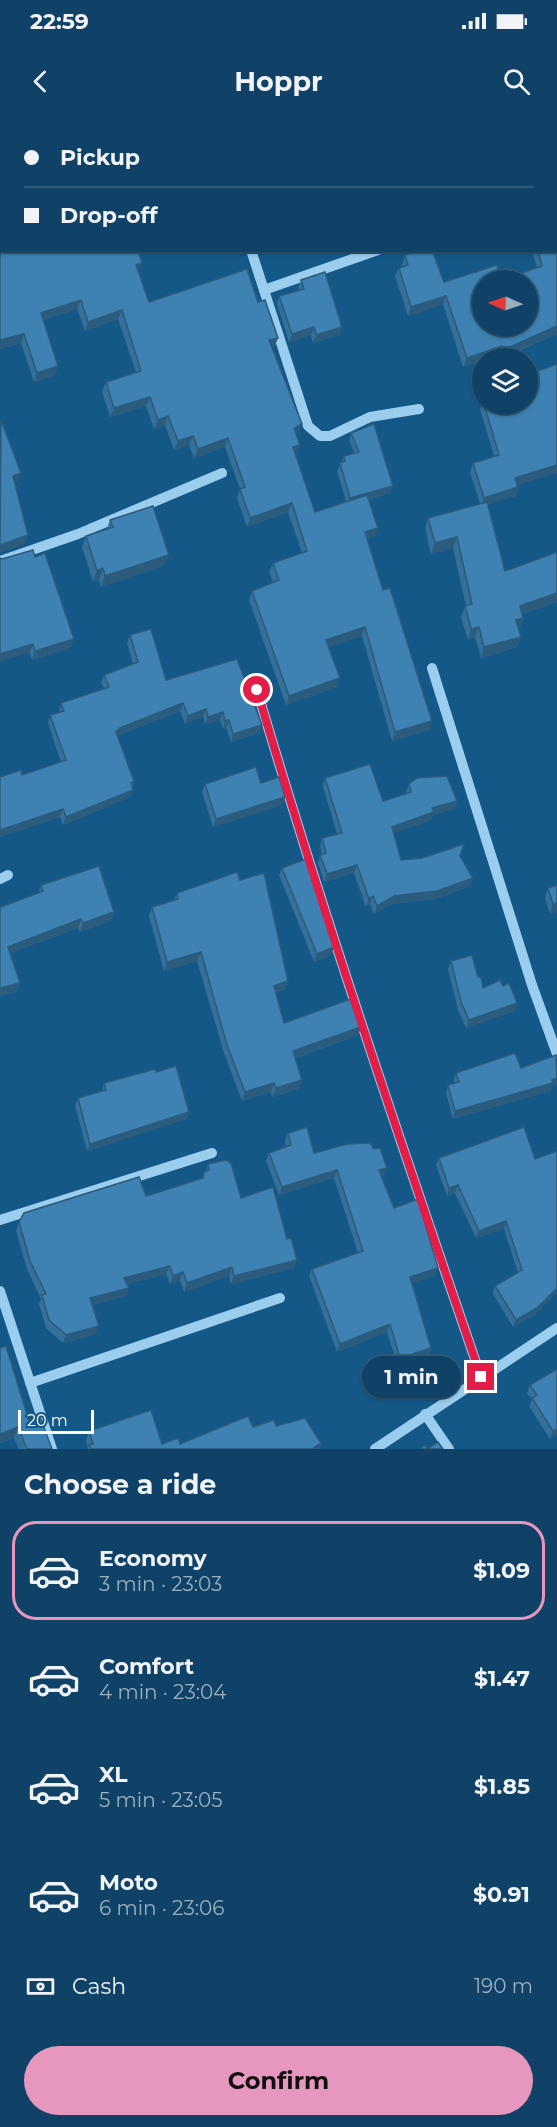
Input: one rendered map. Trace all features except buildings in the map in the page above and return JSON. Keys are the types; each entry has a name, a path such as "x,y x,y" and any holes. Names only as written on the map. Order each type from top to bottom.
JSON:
{"street":[{"path":"252,252 308,426 320,436 330,436 370,417 420,409"},
{"path":"264,290 372,252"},
{"path":"0,561 78,534 222,473"},
{"path":"432,668 532,985 557,1054"},
{"path":"257,690 300,837 360,1023 481,1377"},
{"path":"0,1220 212,1153"},
{"path":"0,1291 52,1449"},
{"path":"30,1383 280,1298"},
{"path":"375,1449 557,1328"},
{"path":"425,1414 449,1449"}],"route":[{"path":"257,690 300,837 363,1034 481,1377"}]}
